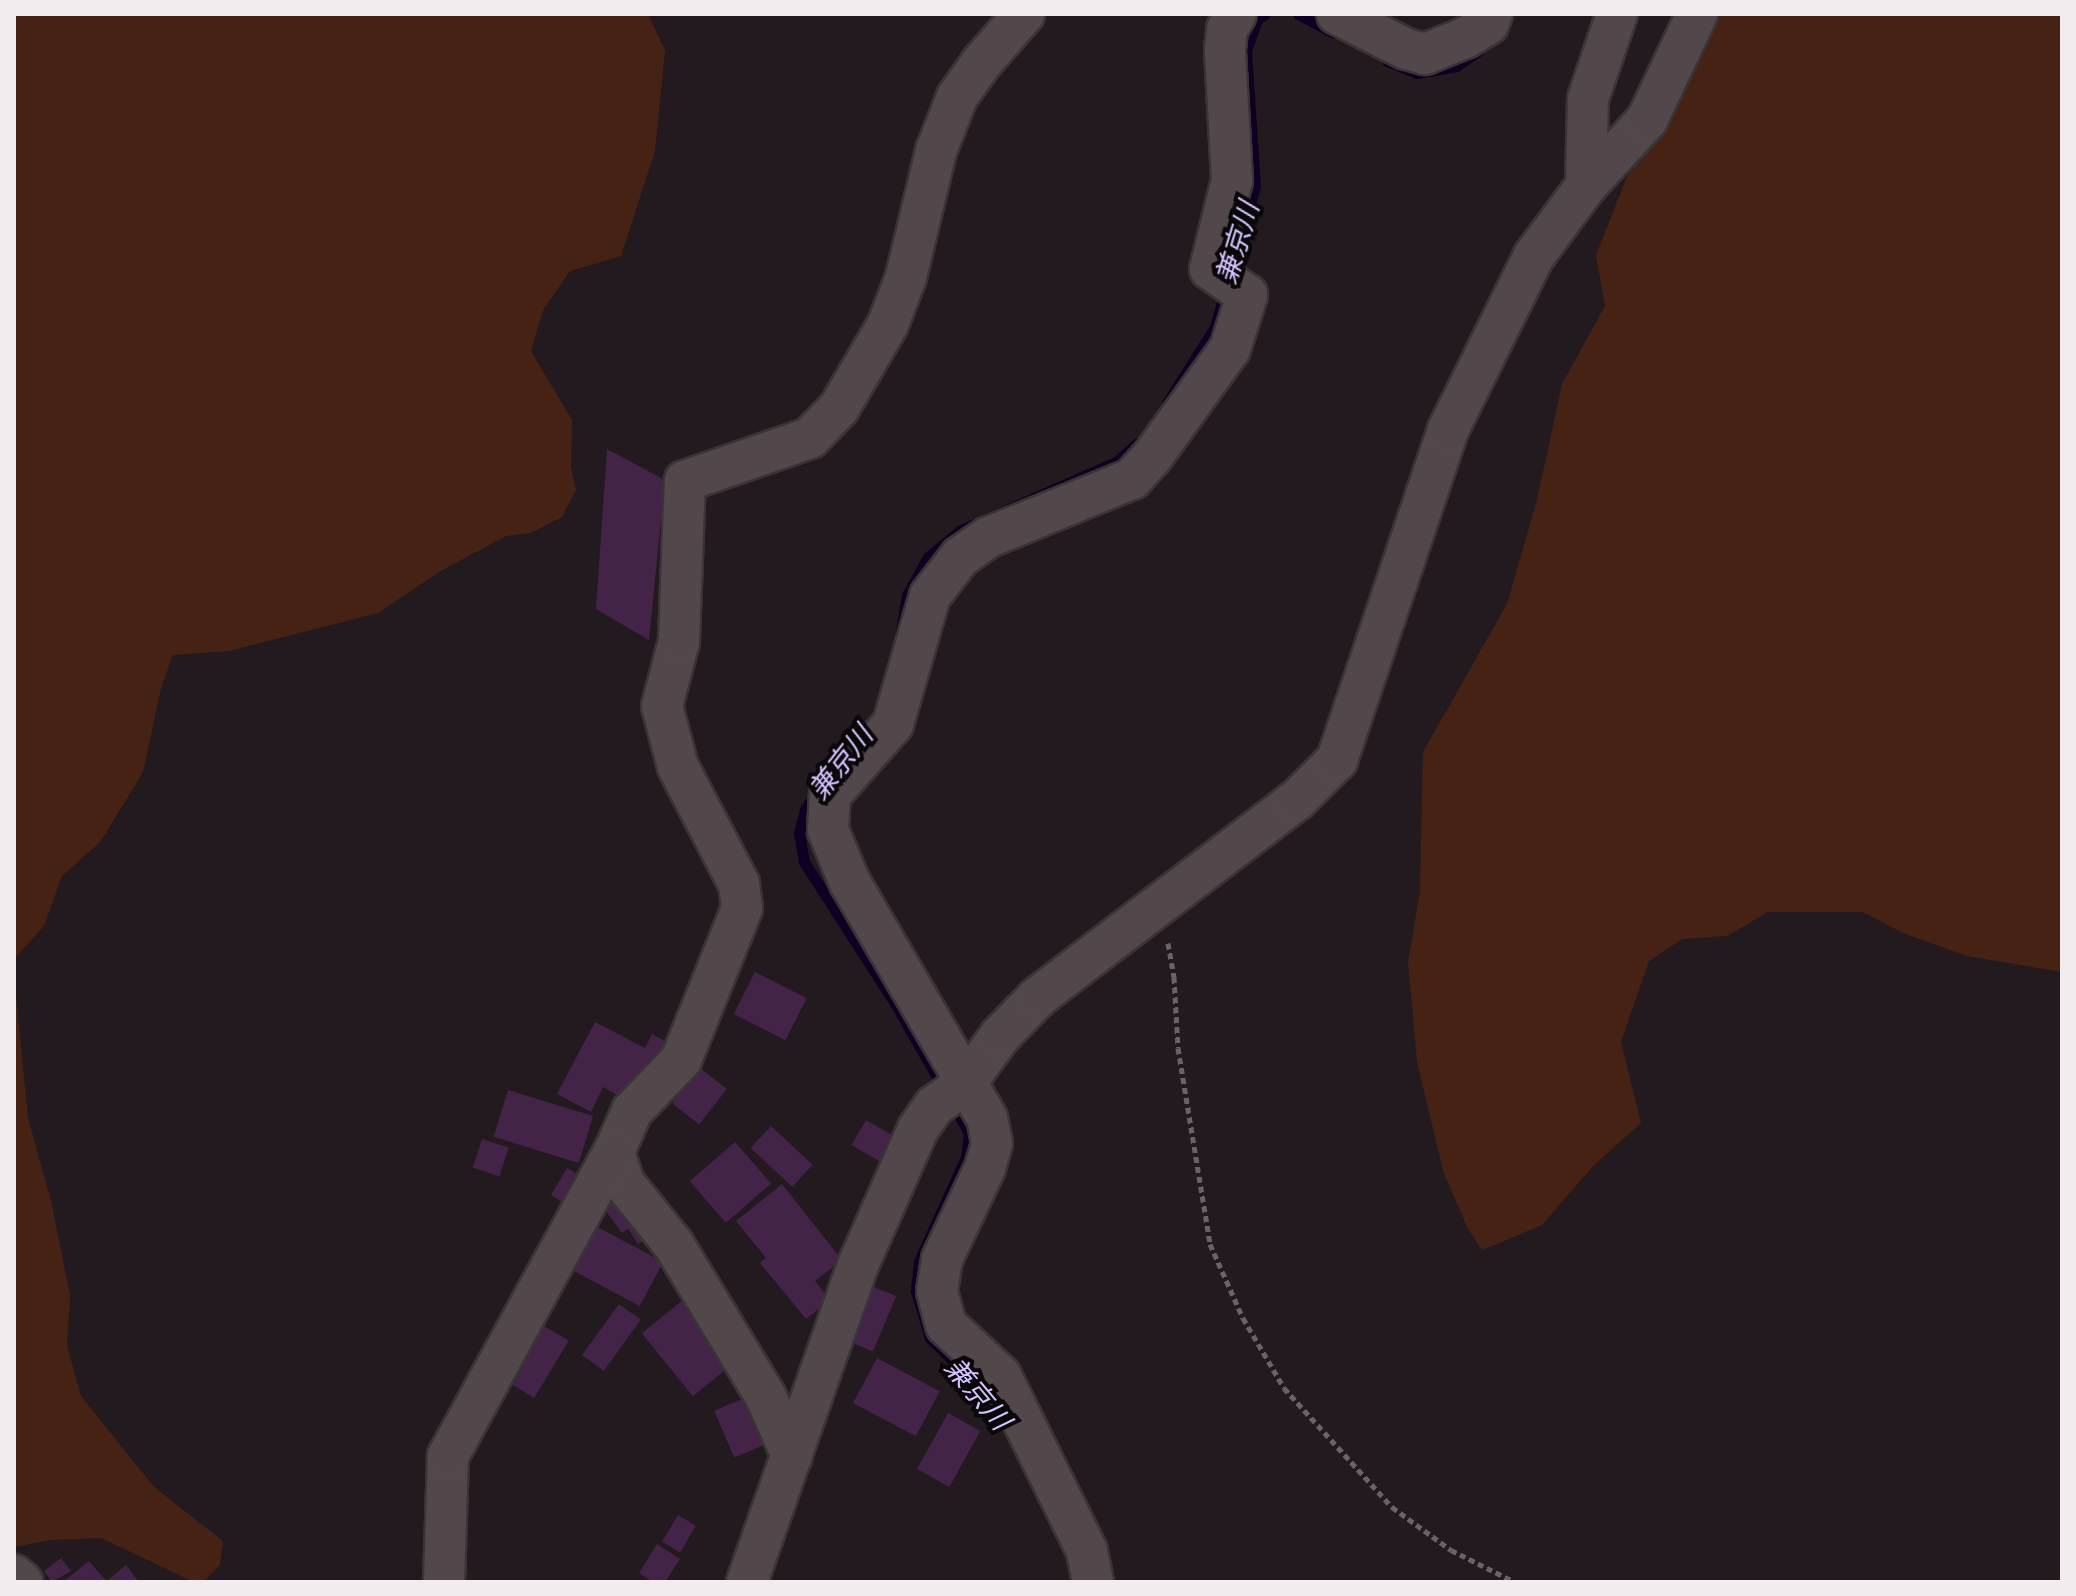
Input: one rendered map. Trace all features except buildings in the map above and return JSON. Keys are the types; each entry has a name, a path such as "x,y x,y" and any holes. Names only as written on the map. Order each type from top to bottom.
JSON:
{"street":[{"path":"444,1582 448,1456 614,1152 632,1111 681,1060 742,908 739,884 678,767 662,706 679,641 685,481 810,438 839,408 888,324 906,277 936,151 957,97 982,62 1024,14"},
{"path":"1093,1582 1087,1551 1001,1376 946,1325 937,1291 942,1259 985,1168 992,1143 987,1118 953,1093 914,987 850,883 828,830 830,795 893,724 930,596 960,557 989,537 1132,479 1152,457 1230,349 1247,295 1210,269 1232,180 1225,49 1227,29 1236,14"},
{"path":"1337,14 1406,49 1425,54 1465,38 1488,24 1492,14"},
{"path":"1586,186 1588,99 1617,14"},
{"path":"747,1582 858,1265 918,1129 1038,997 1297,800 1337,760 1448,430 1534,256 1586,186 1647,120 1697,14"},
{"path":"614,1152 624,1183 674,1245 766,1397 792,1456"},
{"path":"14,1575 22,1582"}],"path":[{"path":"1160,904 1174,977 1178,1048 1210,1244 1243,1318 1284,1388 1392,1507 1451,1550 1515,1582"}],"shaded area":[{"path":"14,14 648,14 665,51 655,151 621,256 570,271 543,310 531,351 572,420 571,467 576,490 562,517 531,533 506,536 439,572 378,613 229,651 173,655 161,688 143,772 101,841 62,876 44,926 14,959"},
{"path":"1712,14 2062,14 2062,972 1967,956 1903,933 1863,912 1768,912 1727,936 1682,939 1649,961 1621,1042 1641,1123 1593,1166 1542,1225 1482,1250 1468,1229 1443,1171 1417,1061 1408,962 1420,892 1423,752 1507,604 1537,500 1562,384 1605,306 1596,255 1632,164"},
{"path":"14,977 28,1118 51,1201 70,1295 67,1346 81,1396 154,1487 223,1541 220,1565 203,1582 194,1582 101,1538 50,1540 14,1547"}],"waterway":[{"name":"兼京川","path":"1167,403 1215,327 1255,186 1246,51 1257,19 1265,14"},
{"name":"兼京川","path":"1298,14 1333,33"},
{"name":"兼京川","path":"1387,61 1417,73 1456,66 1478,51"},
{"name":"兼京川","path":"901,632 907,595 928,557 961,530 1116,462 1138,443"},
{"name":"兼京川","path":"817,792 805,809 799,833 804,862 896,1005 969,1133 966,1157 919,1261 916,1291 930,1338 977,1384 1001,1415"}]}
